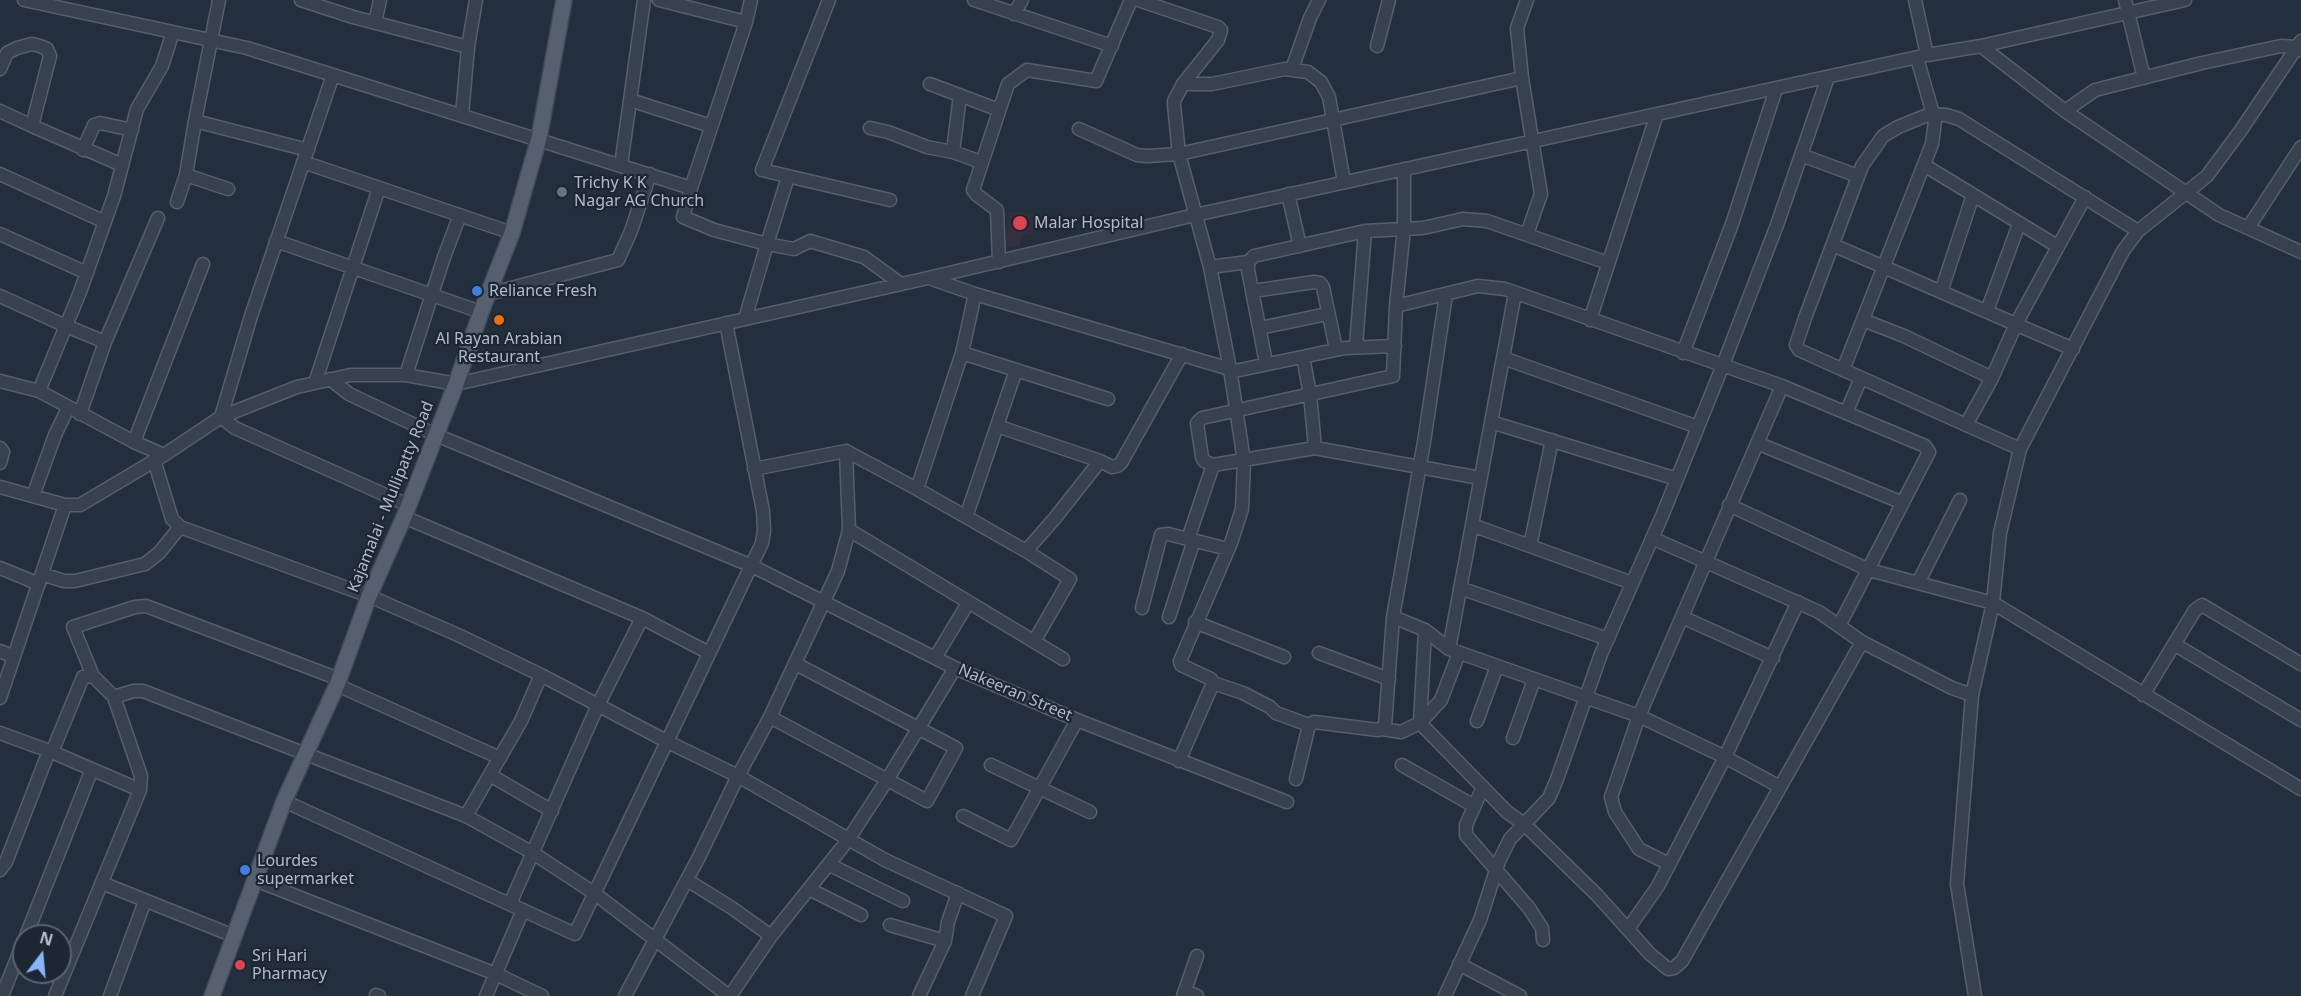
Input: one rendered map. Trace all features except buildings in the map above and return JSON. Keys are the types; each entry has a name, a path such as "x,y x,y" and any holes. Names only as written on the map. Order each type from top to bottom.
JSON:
{"main road":[{"name":"Kajamalai - Mullipatty Road","path":"212,996 284,801 338,682 369,596 406,511 456,384 512,233 539,138 564,0"}],"street":[{"path":"24,0 247,48 692,188"},
{"path":"177,202 186,175 219,0"},
{"path":"301,0 331,5 375,23 468,47"},
{"path":"375,23 380,0"},
{"path":"462,116 468,47 476,0"},
{"path":"621,165 644,0"},
{"path":"659,0 746,22"},
{"path":"750,0 746,22 683,217 714,230 766,244 794,249 810,241 864,257 901,284"},
{"path":"829,0 762,170 890,200"},
{"path":"974,0 1112,46"},
{"path":"1014,14 1022,0"},
{"path":"999,262 997,210 977,195 974,190 981,162 1008,84 1027,70 1094,82 1098,78 1131,0"},
{"path":"1138,0 1218,27 1221,30 1218,40 1183,84 1174,100 1174,105 1179,154 1210,267 1230,370 1244,461 1242,509 1228,549 1184,647 1180,665 1212,679 1213,683 1243,693 1270,707 1276,713 1309,725"},
{"path":"1292,69 1310,18 1319,0"},
{"path":"1377,46 1389,0"},
{"path":"1527,0 1517,28 1522,78 1541,194 1527,234"},
{"path":"1843,370 1924,165 1935,129 1915,0"},
{"path":"0,487 65,505 80,505 159,458 221,417 315,382 350,375 406,375 456,384 999,262 1288,194 1922,56 1981,46 2127,5 2185,0"},
{"path":"2127,5 2144,78"},
{"path":"39,391 105,222 137,109 162,66 172,32"},
{"path":"0,69 3,54 32,44 46,49 50,56 32,126"},
{"path":"1981,46 2065,111 2219,215 2301,252"},
{"path":"2065,111 2095,90 2202,63 2281,46 2299,46"},
{"path":"1976,996 1957,884 1972,695 1993,603 2000,533 2020,449 2123,251 2138,231 2207,176 2299,46"},
{"path":"1183,84 1212,84 1292,69 1308,72 1321,82 1329,97 1335,118 1344,182"},
{"path":"221,417 251,316 333,75"},
{"path":"1445,996 1480,920 1496,869 1510,839 1549,798 1557,779 1608,639 1723,365 1777,225 1828,77"},
{"path":"1079,129 1137,155 1179,154 1522,78"},
{"path":"930,84 999,110"},
{"path":"1683,352 1732,224 1776,89"},
{"path":"953,152 960,95"},
{"path":"630,100 711,126"},
{"path":"0,111 83,150 122,165"},
{"path":"1590,320 1657,114"},
{"path":"2020,449 1799,350 1796,345 1858,176 1873,148 1883,136 1898,127 1933,114 1959,119 2138,231"},
{"path":"195,121 308,150"},
{"path":"83,150 94,125 100,123 132,130"},
{"path":"870,128 981,162"},
{"path":"2248,228 2301,147"},
{"path":"1801,155 1858,176"},
{"path":"303,162 512,233"},
{"path":"1924,165 2057,246"},
{"path":"1404,169 1404,228 1396,306 1393,376 1198,420 1202,456 1204,460 1213,465 1315,448 1480,478"},
{"path":"0,174 105,222"},
{"path":"488,294 618,260 631,231 650,174"},
{"path":"186,175 228,189"},
{"path":"745,319 788,177"},
{"path":"315,382 379,188"},
{"path":"1288,194 1300,246"},
{"path":"1941,292 1973,195"},
{"path":"1966,425 1992,378 2016,324 2085,197"},
{"path":"406,375 460,215"},
{"path":"80,414 105,342 158,218"},
{"path":"1210,267 1248,262 1254,256 1365,231 1423,228 1462,219 1487,221 1608,263"},
{"path":"1988,311 2019,224"},
{"path":"1356,346 1365,231"},
{"path":"0,234 87,273"},
{"path":"276,241 481,312"},
{"path":"1833,245 2073,349"},
{"path":"1248,262 1266,363"},
{"path":"134,442 202,264"},
{"path":"928,278 1230,370 1356,346 1395,346"},
{"path":"1253,291 1320,283 1323,287 1336,349"},
{"path":"1396,306 1478,286 1515,293 1782,386 1928,448 1928,457 1839,626"},
{"path":"1296,779 1309,725 1314,722 1401,732 1420,723 1441,700 1454,651 1460,588 1515,293"},
{"path":"917,489 962,353 975,294"},
{"path":"1382,729 1387,720 1393,617 1446,294"},
{"path":"0,296 105,342"},
{"path":"1260,328 1327,314"},
{"path":"1863,320 1904,336 1992,378"},
{"path":"284,801 575,934 762,543 764,531 754,469 726,323"},
{"path":"962,353 1108,399"},
{"path":"997,426 1112,466 1120,463 1182,354"},
{"path":"1302,357 1310,394 1315,448"},
{"path":"1503,358 1698,427"},
{"path":"966,518 1016,370"},
{"path":"1846,413 1861,378"},
{"name":"Nakeeran Street","path":"330,379 349,394 436,435 752,566 955,668 1077,720 1287,802"},
{"path":"0,382 39,391 159,458 172,519 180,527 369,596 541,675 738,776 885,860 1006,916 972,996"},
{"path":"1669,864 1639,849 1612,805 1613,790 1639,716 1782,386"},
{"path":"33,496 55,435 68,408"},
{"path":"221,417 240,430 293,452 406,511 642,618 709,653"},
{"path":"1491,422 1677,479"},
{"path":"1530,546 1552,440"},
{"path":"1757,443 1903,503"},
{"path":"0,448 3,452 0,463"},
{"path":"754,469 846,451 1026,551 1070,579 1035,640"},
{"path":"625,996 770,717 838,571 849,530 846,451"},
{"path":"1026,551 1100,461"},
{"path":"1169,617 1213,465"},
{"path":"1918,583 1960,500"},
{"path":"0,698 65,505"},
{"path":"1730,505 1869,570 1993,603 2301,789"},
{"path":"1472,525 1632,583"},
{"path":"0,568 41,579 75,580 145,564 159,553 180,527"},
{"path":"849,530 968,603 1035,640 1063,659"},
{"path":"1142,608 1161,535 1168,534 1228,549"},
{"path":"1652,538 1819,612 1862,642 1952,688 1972,695"},
{"path":"1460,588 1608,639"},
{"path":"1628,929 1647,904 1725,757 1798,602"},
{"path":"935,658 968,603"},
{"path":"2142,695 2195,610 2202,605 2301,664"},
{"path":"55,996 140,790 141,776 114,697 93,676 73,627 135,607 146,606 338,682 500,758"},
{"path":"1682,616 1773,658"},
{"path":"1393,617 1425,630 1454,651 1639,716 1725,757 1780,788"},
{"path":"510,904 598,705 642,618"},
{"path":"1195,622 1284,657"},
{"path":"1425,630 1420,723 1507,812 1524,824 1662,966 1668,969 1674,968 1682,961 1862,642"},
{"path":"2174,644 2301,720"},
{"path":"0,651 14,657"},
{"path":"1318,653 1389,679"},
{"path":"770,717 927,801 956,748 796,664"},
{"path":"1477,721 1497,666"},
{"path":"114,697 132,691 143,691 466,816 533,854 594,893 729,996 771,936 848,840 955,668"},
{"path":"466,816 521,721 541,675"},
{"path":"0,870 6,862 83,677 93,676"},
{"path":"1513,738 1534,680"},
{"path":"1179,761 1213,683"},
{"path":"963,816 1011,840 1077,720"},
{"path":"0,733 140,790"},
{"path":"991,765 1090,812"},
{"path":"1401,765 1474,806"},
{"path":"31,924 93,770"},
{"path":"490,775 552,811"},
{"path":"1483,787 1466,825 1466,835 1529,908 1542,928 1543,940"},
{"path":"830,865 903,901"},
{"path":"255,880 496,974 542,996"},
{"path":"687,880 771,936"},
{"path":"102,883 234,936"},
{"path":"809,889 861,915"},
{"path":"919,996 945,941 948,922 958,893"},
{"path":"110,996 146,901"},
{"path":"486,996 523,910"},
{"path":"890,925 945,941"},
{"path":"1197,956 1184,994 1197,996"},
{"path":"1459,964 1520,996"},
{"path":"2,996 12,971"}],"shaded area":[{"name":"Malar Hospital","path":"1008,212 1035,214 1033,233 1021,236 1020,247 1005,246"}],"place":[{"name":"Trichy K K Nagar AG Church","path":"562,192"},
{"name":"Malar Hospital","path":"1020,223"},
{"name":"Reliance Fresh","path":"477,291"},
{"name":"Al Rayan Arabian Restaurant","path":"499,320"},
{"name":"Lourdes supermarket","path":"245,870"},
{"name":"Sri Hari Pharmacy","path":"240,965"}]}
